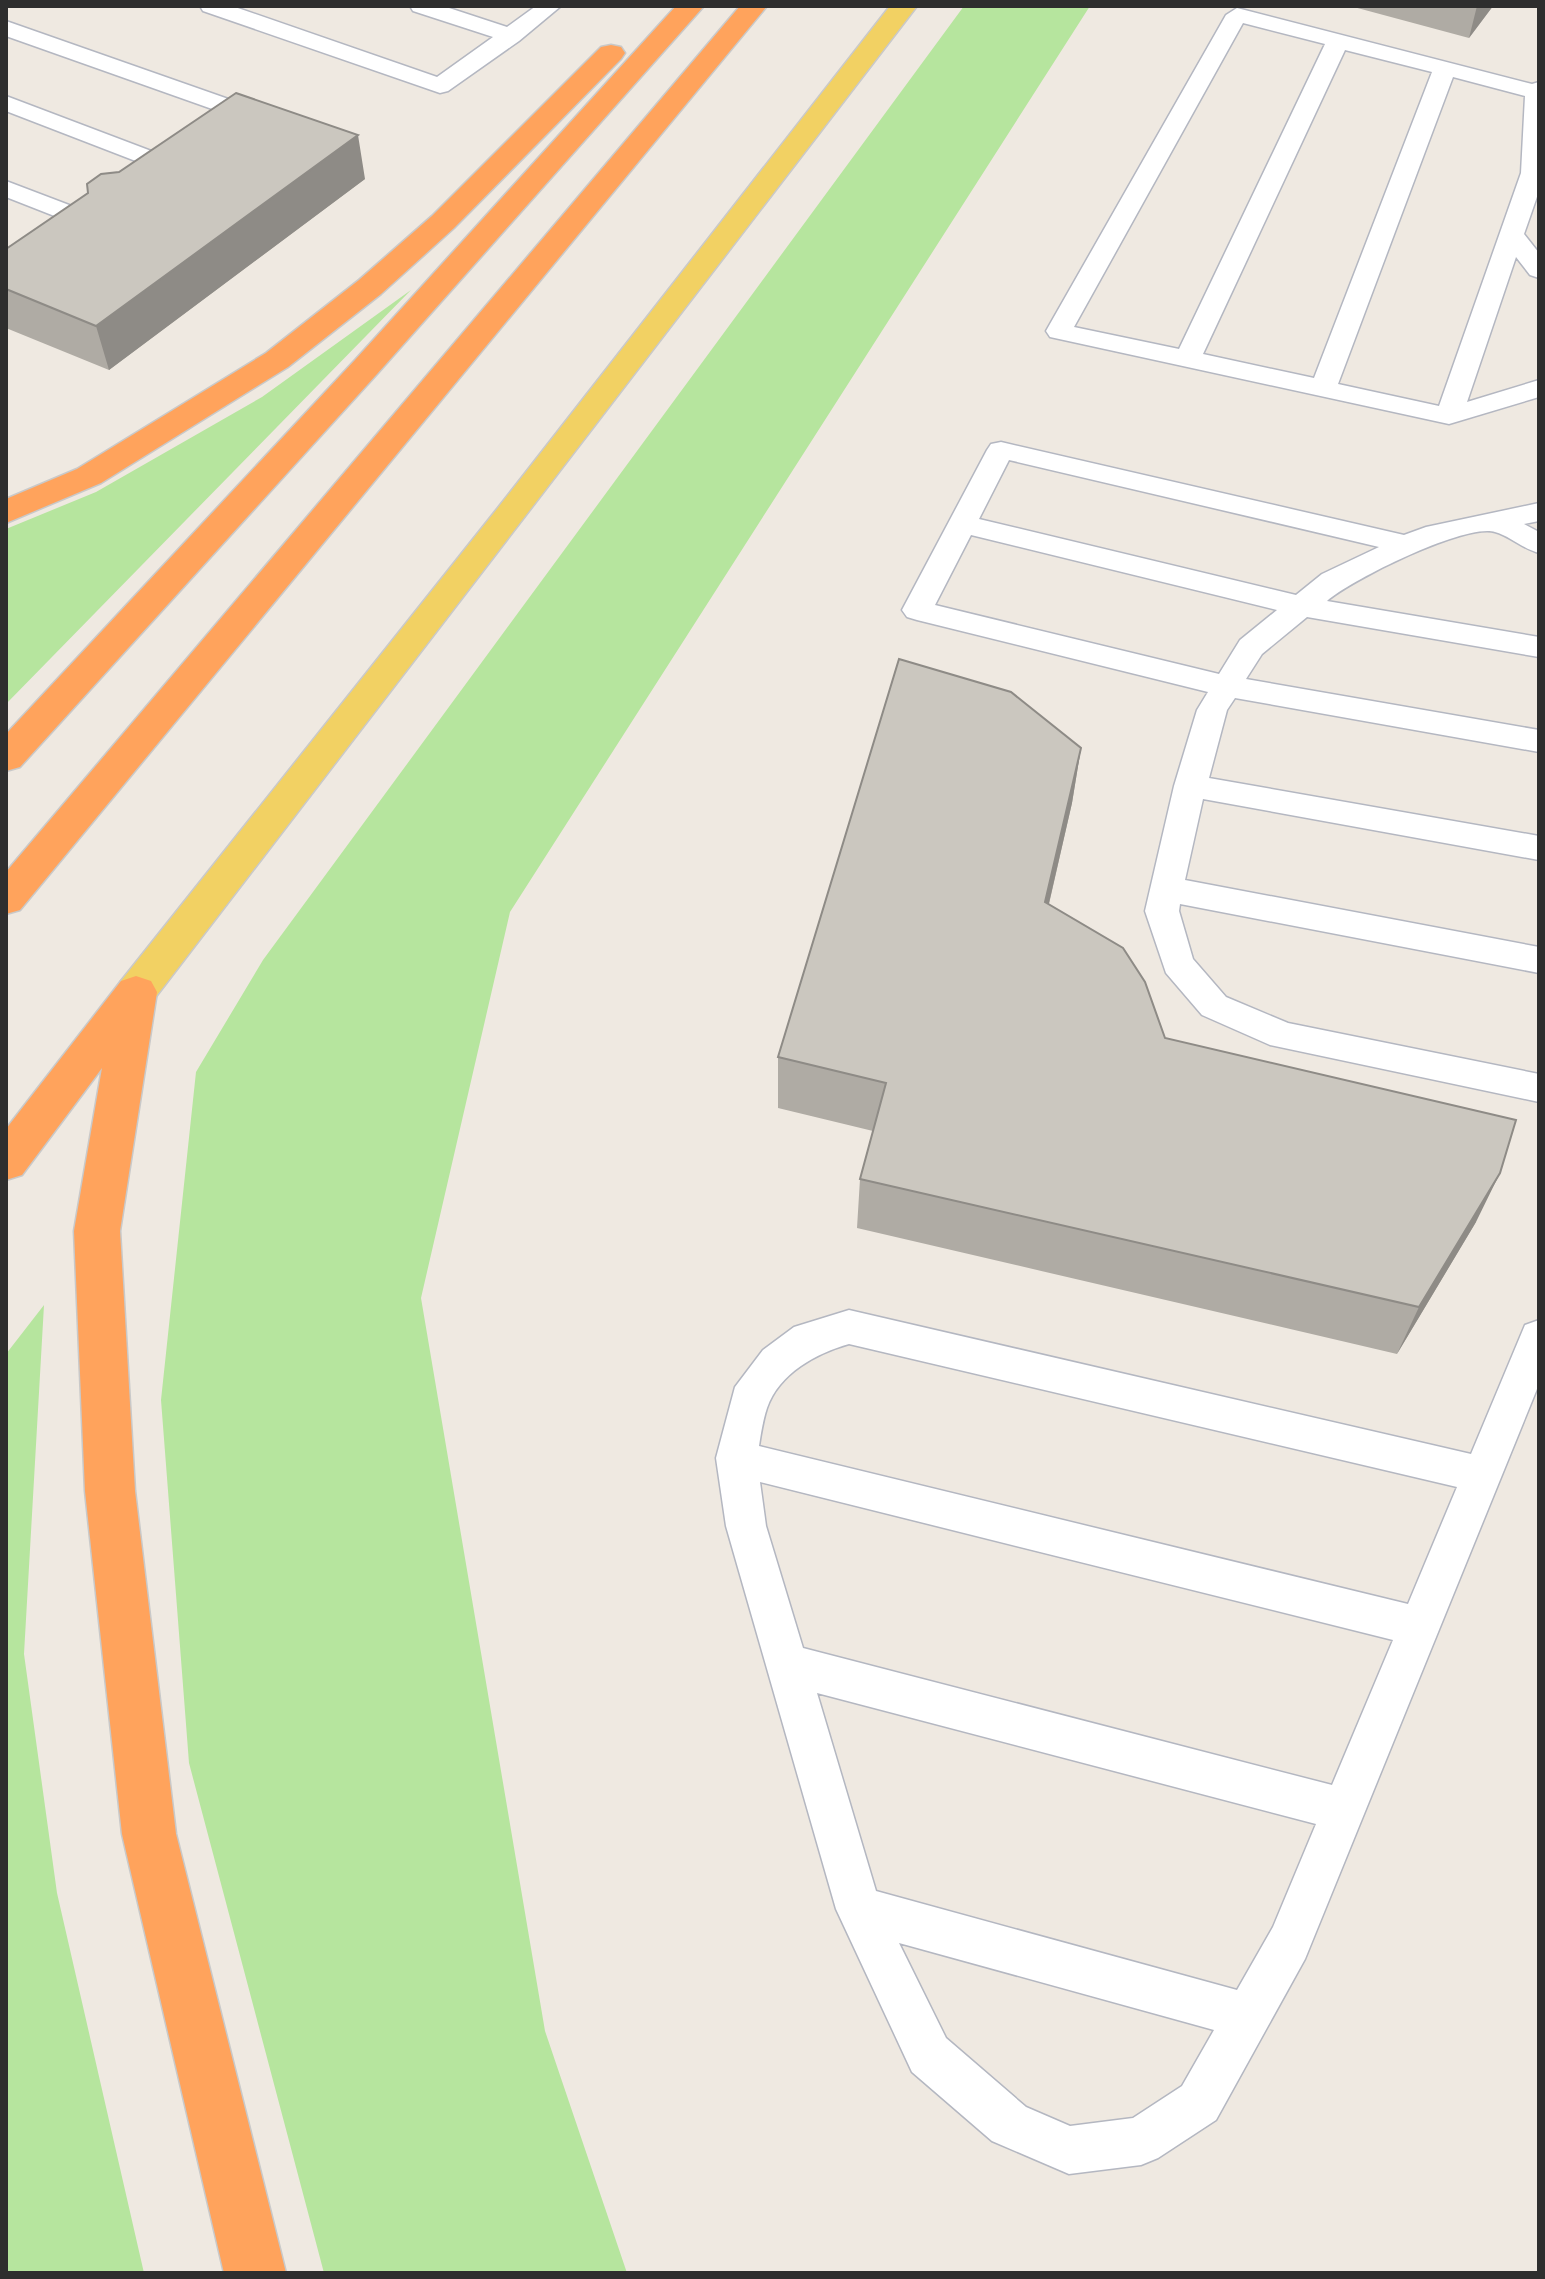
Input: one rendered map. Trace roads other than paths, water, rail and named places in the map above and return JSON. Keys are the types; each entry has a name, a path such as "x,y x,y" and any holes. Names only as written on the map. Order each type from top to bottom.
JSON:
{"highway":[{"path":"6,512 89,476 289,351 370,287 443,222 657,6"},
{"path":"6,758 366,367 691,6"},
{"path":"6,899 754,6"},
{"path":"6,1162 136,992"},
{"path":"136,992 97,1231 110,1491 149,1834 255,2273"}],"main road":[{"path":"136,992 519,505 904,6"}],"lane":[{"path":"214,6 440,86 550,6"},
{"path":"421,6 511,36"},
{"path":"1449,416 1533,173 1538,92 1237,15 1059,331 1449,416 1539,388"},
{"path":"6,28 226,106 227,123 145,181"},
{"path":"1188,359 1338,41"},
{"path":"1323,389 1445,69"},
{"path":"6,103 167,165"},
{"path":"6,188 89,221"},
{"path":"65,238 112,205"},
{"path":"1512,234 1539,270"},
{"path":"1408,545 1001,450 917,610 1226,686 1539,741"},
{"path":"1539,512 1426,536 1332,581 1251,647 1212,710 1190,786 1162,911 1178,964 1214,1006 1282,1035 1539,1088"},
{"path":"1495,520 1539,544"},
{"path":"962,524 1301,606 1539,647"},
{"path":"1190,786 1539,848"},
{"path":"1167,889 1539,960"},
{"path":"1484,1475 849,1327 808,1339 777,1362 749,1399 736,1458 746,1526 859,1909 929,2055 1009,2124 1069,2150 1141,2141 1199,2103 1289,1943 1484,1475 1539,1337"},
{"path":"736,1458 1419,1627"},
{"path":"785,1664 1345,1810"},
{"path":"859,1909 1247,2016"}]}
